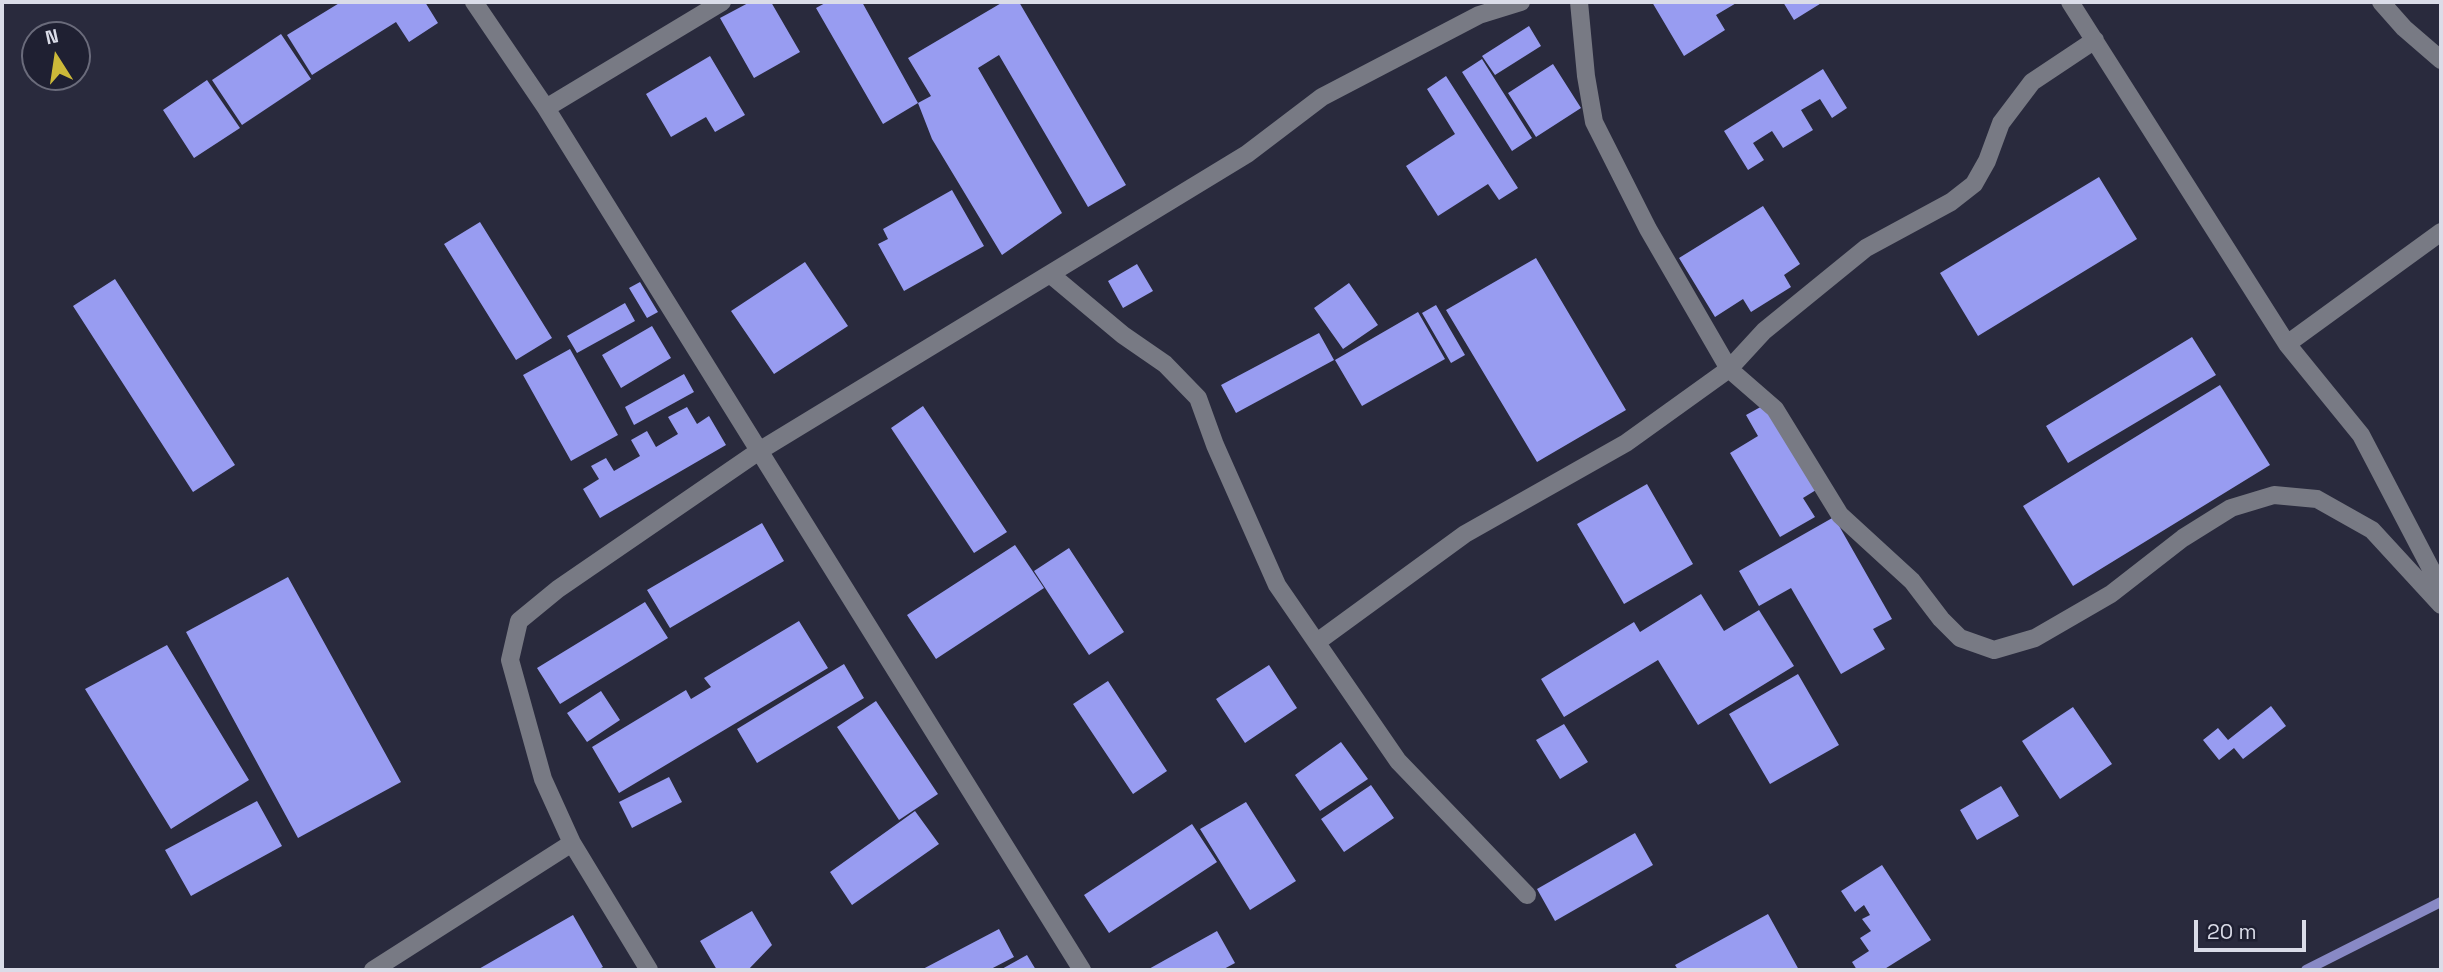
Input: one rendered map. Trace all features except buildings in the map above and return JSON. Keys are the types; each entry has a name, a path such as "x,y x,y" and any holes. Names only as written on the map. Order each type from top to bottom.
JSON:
{"street":[{"path":"474,2 546,108 1082,970"},
{"path":"546,108 723,2"},
{"path":"649,970 572,843 543,779 510,660 519,621 558,589 759,451 1247,154 1322,97 1479,15 1521,2"},
{"path":"1579,2 1586,76 1594,122 1648,229 1729,369 1775,409 1840,515 1912,581 1941,619 1960,638 1994,650 2035,638 2111,594 2183,538 2231,508 2274,495 2317,499 2372,530 2441,605"},
{"path":"2070,2 2287,344 2361,435 2441,588"},
{"path":"2381,2 2404,28 2441,60"},
{"path":"1317,642 1465,534 1626,443 1729,369 1763,331 1866,248 1951,202 1974,184 1987,161 2001,124 2032,82 2095,40"},
{"path":"2287,344 2441,232"},
{"path":"1050,274 1123,335 1166,363 1198,398 1215,445 1277,584 1398,761 1527,895"},
{"path":"373,970 572,843"}],"waterway":[{"path":"2306,970 2441,902"}]}
